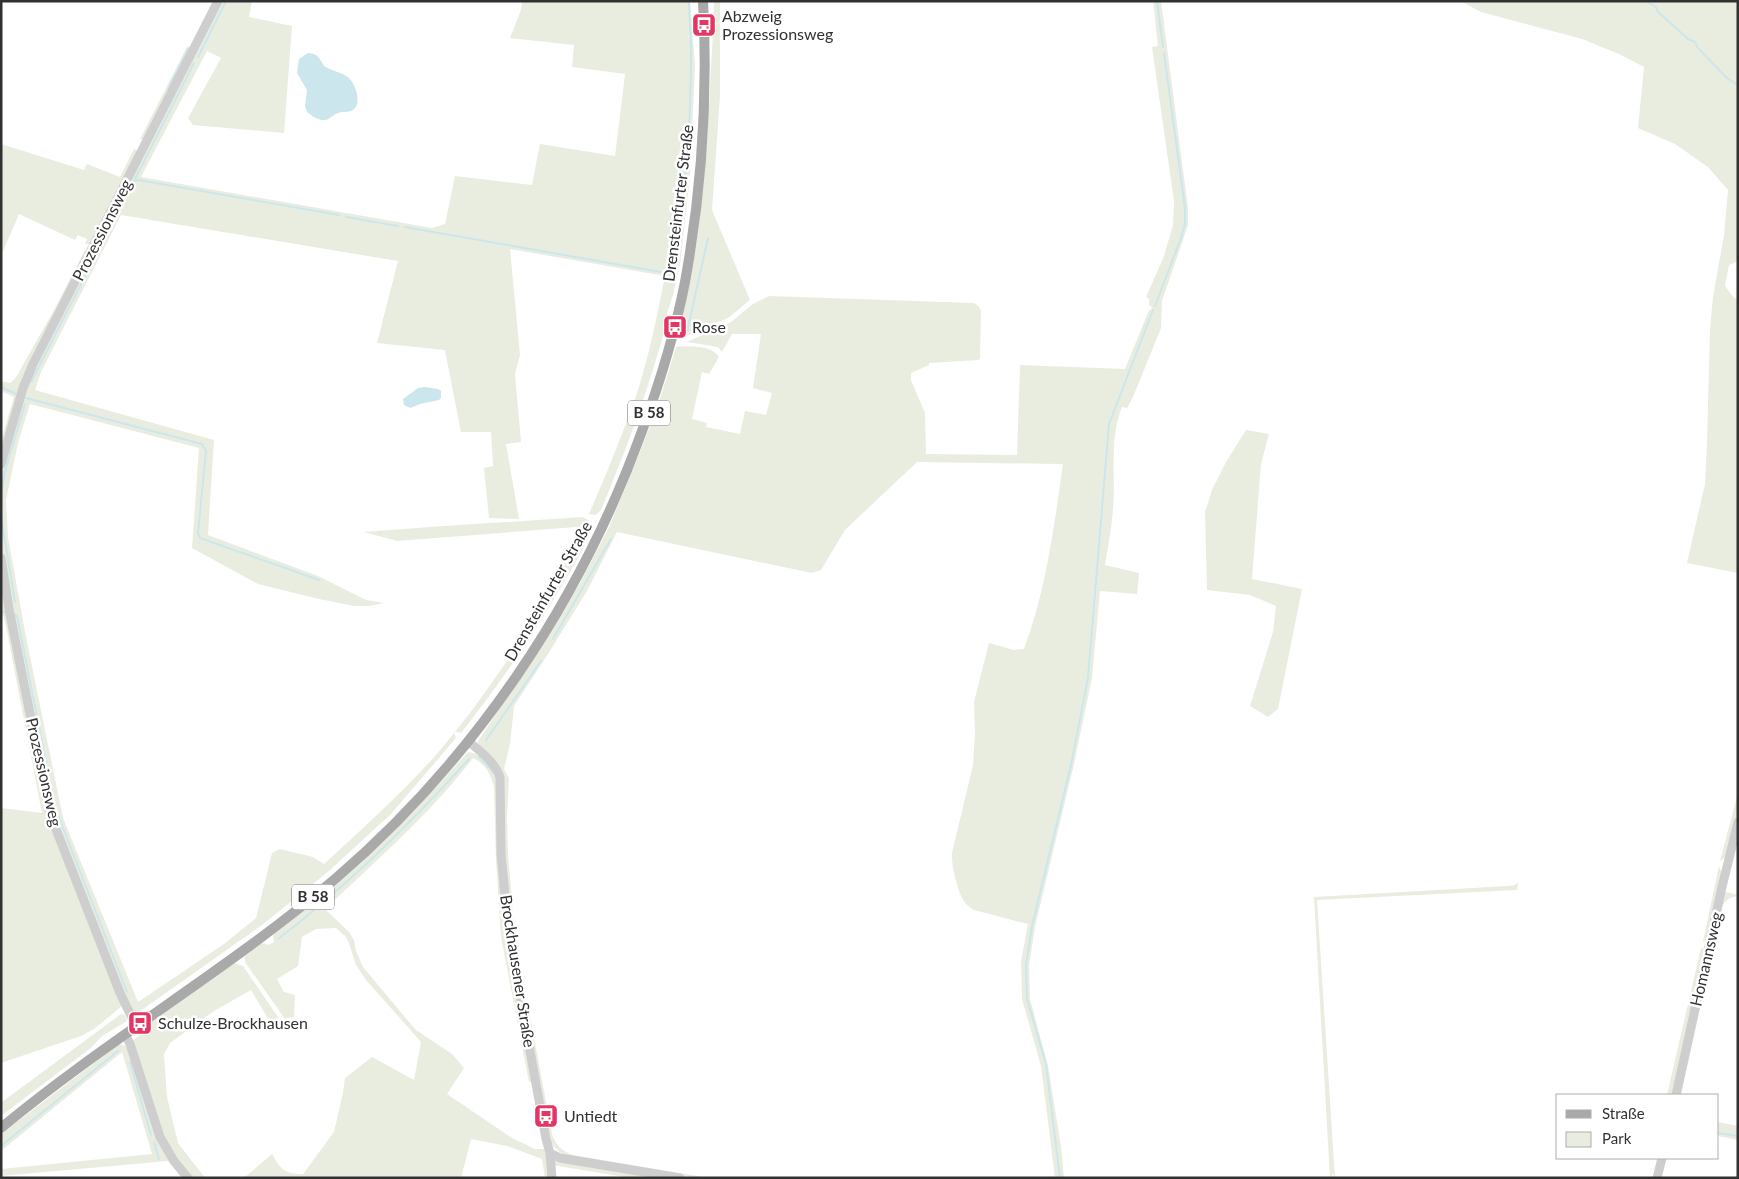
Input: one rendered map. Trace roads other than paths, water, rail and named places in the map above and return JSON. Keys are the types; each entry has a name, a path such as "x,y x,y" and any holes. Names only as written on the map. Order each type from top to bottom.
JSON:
{"main road":[{"name":"Drensteinfurter Straße","path":"1,1128 125,1034 266,934 368,850 418,800 468,741 526,663 549,627 577,578 618,494 653,400 677,316 694,225 700,177 704,98 703,1"}],"street":[{"name":"Prozessionsweg","path":"1,464 23,388 33,364 218,1"},
{"name":"Prozessionsweg","path":"1,558 9,609 50,814 126,1007 136,1026"},
{"name":"Brockhausener Straße","path":"468,741 490,759 500,777 501,854 509,935 550,1153 552,1178"},
{"name":"Homannsweg","path":"1676,1094 1738,822"},
{"path":"125,1034 130,1044 160,1137 188,1178"},
{"path":"550,1153 560,1158 680,1178"},
{"path":"1657,1178 1662,1159"}],"water":[{"path":"308,53 317,55 324,66 343,74 352,81 358,99 353,110 340,112 325,120 307,112 305,106 307,90 297,73 299,59"},
{"path":"425,387 441,391 441,398 410,408 404,405 403,399 418,388"}],"waterway":[{"path":"198,57 226,1"},
{"path":"405,227 672,274 680,221 688,140 691,86 689,1"},
{"path":"1157,1 1163,47"},
{"path":"1646,1 1656,7 1658,12 1688,39 1695,42 1697,47 1727,78 1738,85"},
{"path":"168,89 188,49"},
{"path":"1155,306 1185,224 1185,208 1164,53"},
{"path":"134,181 194,63"},
{"path":"131,185 134,181 138,180 339,215"},
{"path":"31,382 128,192"},
{"path":"346,217 398,226"},
{"path":"687,332 708,238"},
{"path":"1060,1178 1046,1064 1027,999 1026,965 1032,926 1071,765 1088,678 1109,424 1153,310"},
{"path":"1,387 16,394"},
{"path":"26,398 202,444 206,451 198,533 200,538 319,580"},
{"path":"1,494 5,471 25,404"},
{"path":"1,517 15,602"},
{"path":"553,639 611,539"},
{"path":"1,611 5,612"},
{"path":"14,615 17,616 55,808"},
{"path":"486,740 541,661"},
{"path":"479,757 493,772"},
{"path":"278,939 329,898 378,854 469,759"},
{"path":"58,815 127,992"},
{"path":"500,885 505,935"},
{"path":"1,1146 118,1051"},
{"path":"130,1062 151,1135"},
{"path":"1719,1133 1738,1136"},
{"path":"154,1142 159,1159"}],"place":[{"name":"Abzweig Prozessionsweg","path":"704,25"},
{"name":"Rose","path":"675,327"},
{"name":"Schulze-Brockhausen","path":"140,1023"},
{"name":"Untiedt","path":"546,1116"}]}
